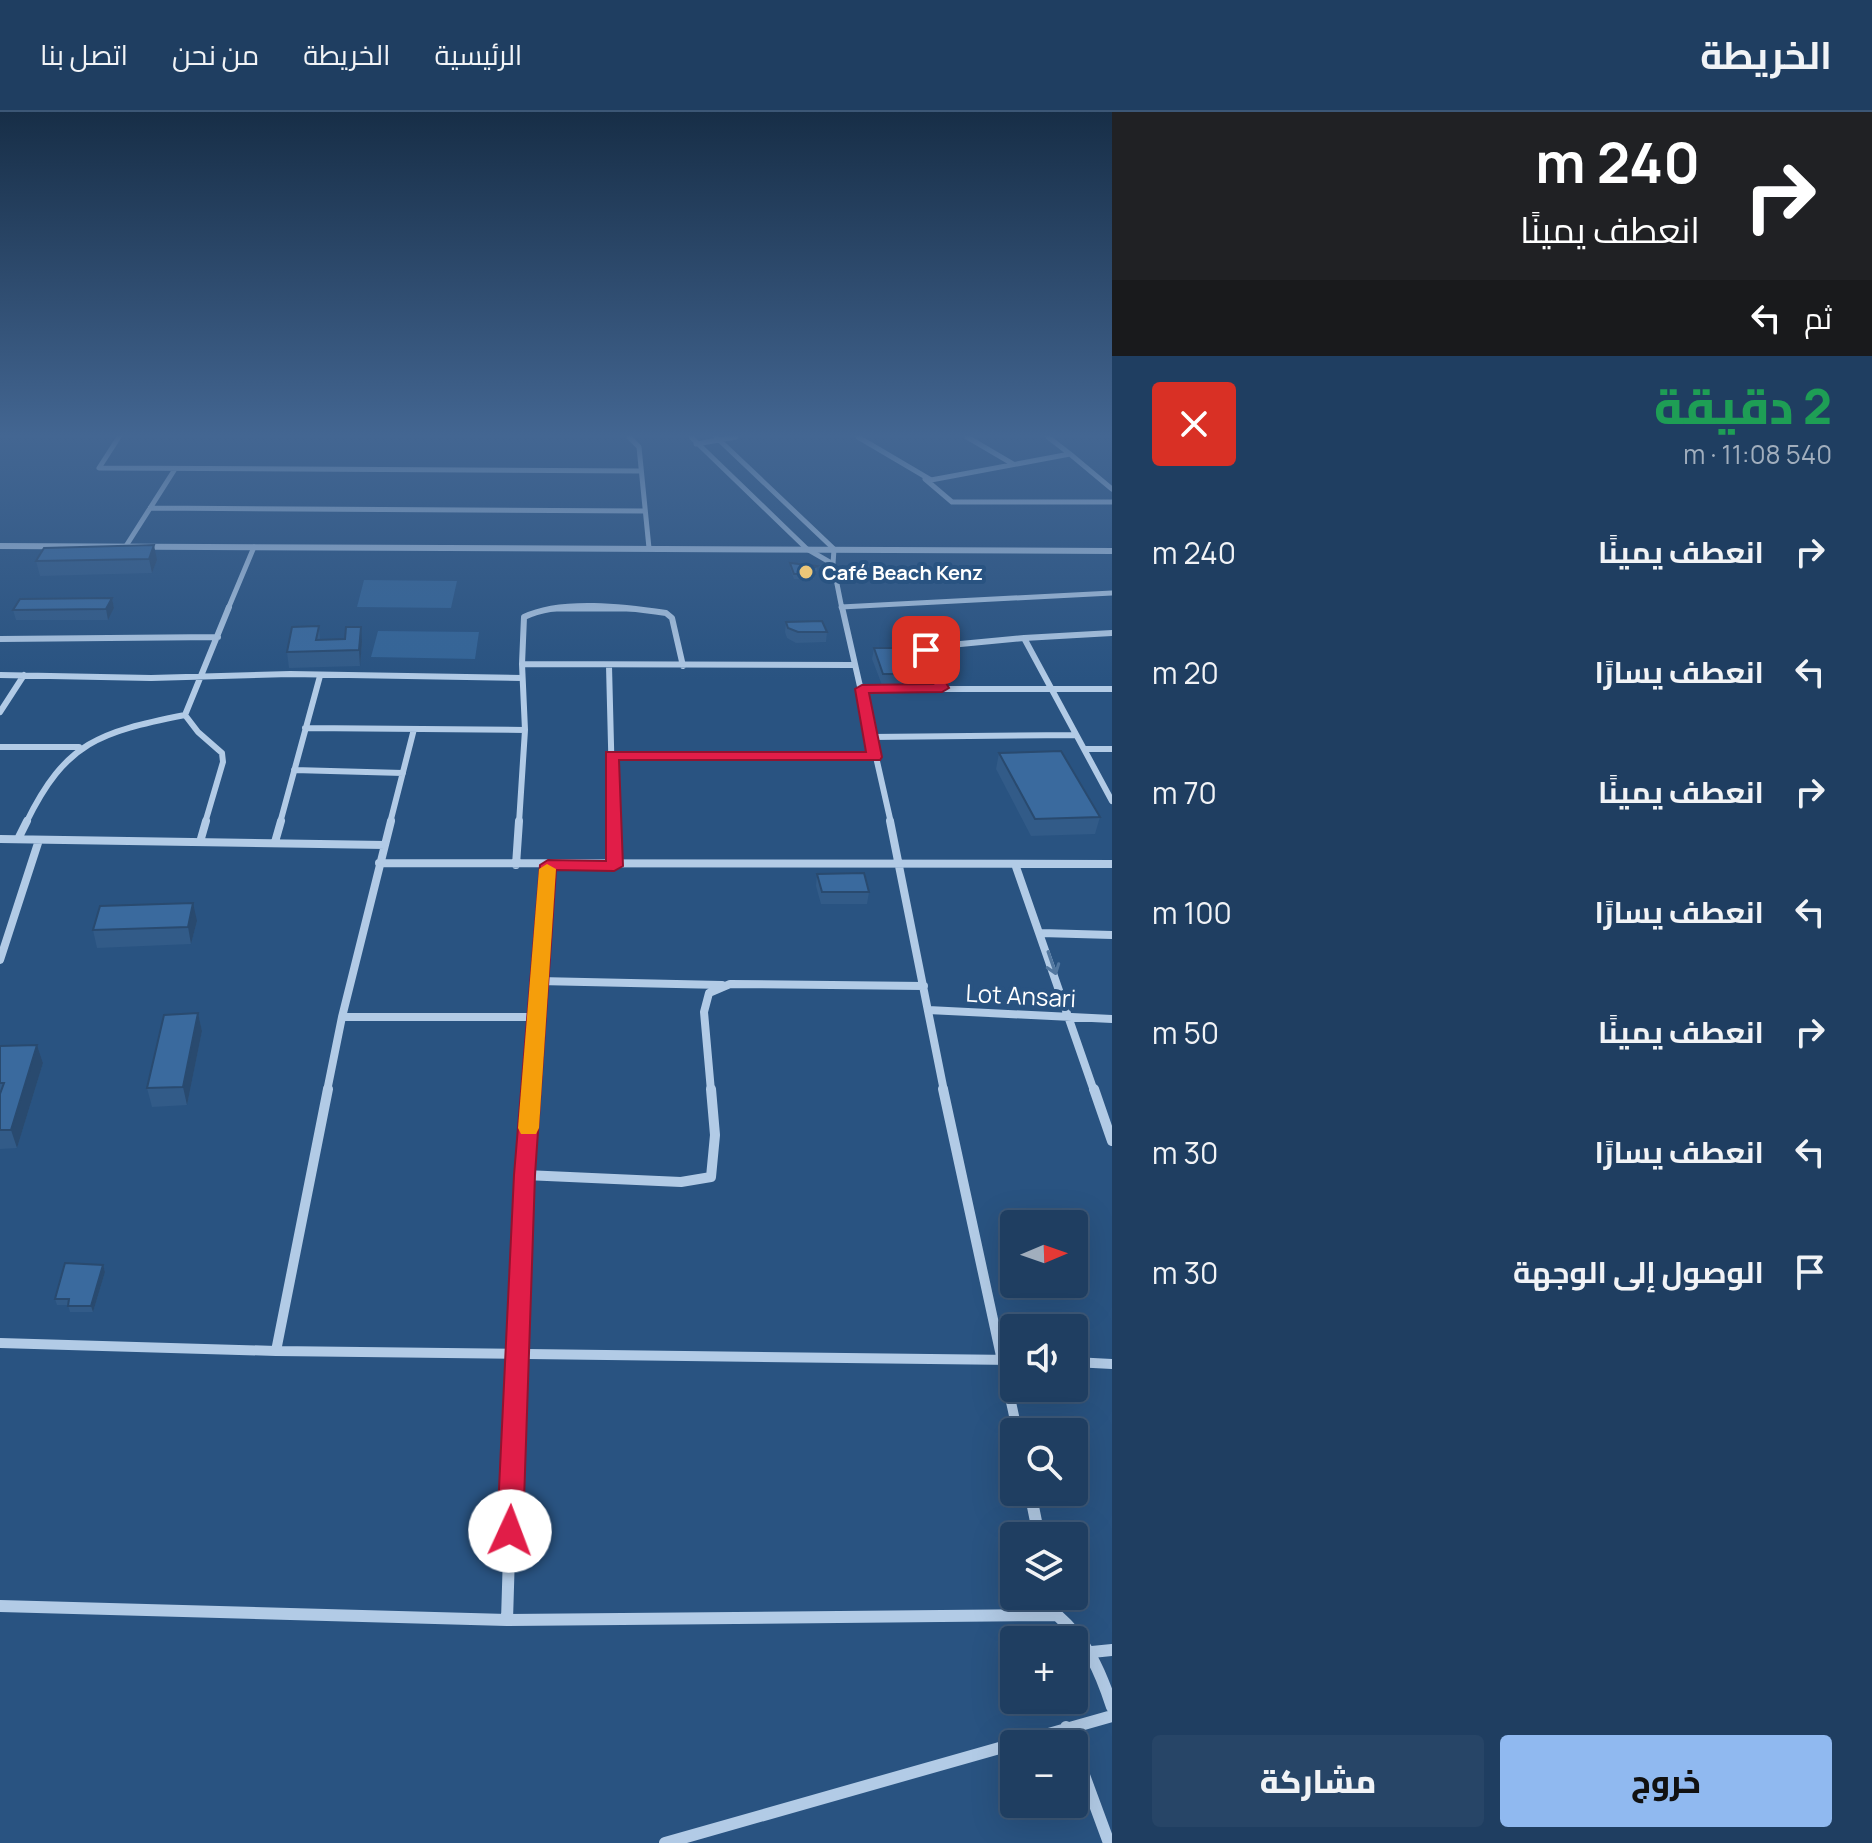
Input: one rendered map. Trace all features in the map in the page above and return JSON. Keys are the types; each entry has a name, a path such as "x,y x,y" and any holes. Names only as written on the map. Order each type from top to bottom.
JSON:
{"street":[{"path":"126,546 144,518"},
{"path":"645,518 649,548"},
{"path":"774,518 807,549 833,564"},
{"path":"801,518 834,549"},
{"path":"0,546 1112,551"},
{"path":"185,715 254,547"},
{"path":"834,549 833,564 841,607 900,864 1000,1354"},
{"path":"841,607 1112,593"},
{"path":"516,865 525,730 522,678 524,617 528,613 592,609 657,611 670,615 683,666"},
{"path":"942,688 925,658 929,647 936,644 1112,633"},
{"path":"0,639 218,637"},
{"path":"1024,638 1112,801"},
{"path":"522,664 853,665"},
{"path":"609,666 614,866"},
{"path":"0,675 522,678"},
{"path":"0,712 24,675"},
{"path":"275,842 320,676"},
{"path":"862,689 1112,689"},
{"path":"18,839 41,791 80,747 95,737 126,726 185,715"},
{"path":"185,715 198,732 222,753 223,762 200,842"},
{"path":"305,728 525,730"},
{"path":"276,1351 342,1017 414,729"},
{"path":"871,737 1076,735"},
{"path":"0,747 80,747"},
{"path":"1084,749 1112,749"},
{"path":"611,755 874,757"},
{"path":"294,770 403,773"},
{"path":"0,839 385,845"},
{"path":"0,960 39,840"},
{"path":"379,863 614,866 1112,864"},
{"path":"1015,864 1112,1141"},
{"path":"507,1620 515,1352 548,865"},
{"path":"1041,933 1112,935"},
{"path":"539,981 924,986"},
{"path":"525,1175 681,1182 711,1177 715,1135 704,1012 709,993 727,985"},
{"name":"Lot Ansari","path":"928,1010 1112,1019"},
{"path":"342,1017 537,1017"},
{"path":"0,1343 276,1351 1000,1359"},
{"path":"1088,1363 1112,1364"},
{"path":"0,1606 507,1620 1057,1615 1080,1633 1092,1652 1112,1707"},
{"path":"1056,1610 1057,1615"},
{"path":"1092,1652 1112,1650"},
{"path":"665,1843 1112,1716"},
{"path":"1088,1786 1109,1843"}],"shaded area":[{"path":"364,580 457,581 451,608 357,607"},
{"path":"378,631 479,632 475,659 371,657"}],"building":[{"path":"154,545 149,559 36,561 44,548"},
{"path":"790,563 817,566 813,568 815,574 794,574"},
{"path":"112,598 106,609 13,610 20,599"},
{"path":"822,621 827,632 798,632 788,628 786,622"},
{"path":"319,626 316,640 345,639 346,627 361,627 359,650 287,652 292,627"},
{"path":"874,648 914,648 925,674 883,674"},
{"path":"1061,751 1100,817 1035,819 999,753"},
{"path":"864,873 869,892 822,892 817,874"},
{"path":"193,903 188,927 93,930 100,906"},
{"path":"198,1013 183,1087 147,1088 164,1015"},
{"path":"37,1045 11,1130 0,1130 0,1094 4,1083 0,1083 0,1046"},
{"path":"65,1263 103,1265 91,1306 68,1306 69,1299 55,1299"}],"slow traffic":[{"path":"528,1128 547,869"}],"place":[{"name":"Café Beach Kenz","path":"806,572"}],"route":[{"path":"510,1531 515,1352 525,1175 548,865 614,866 611,755 874,757 862,689 942,688 925,658 926,650"}]}
